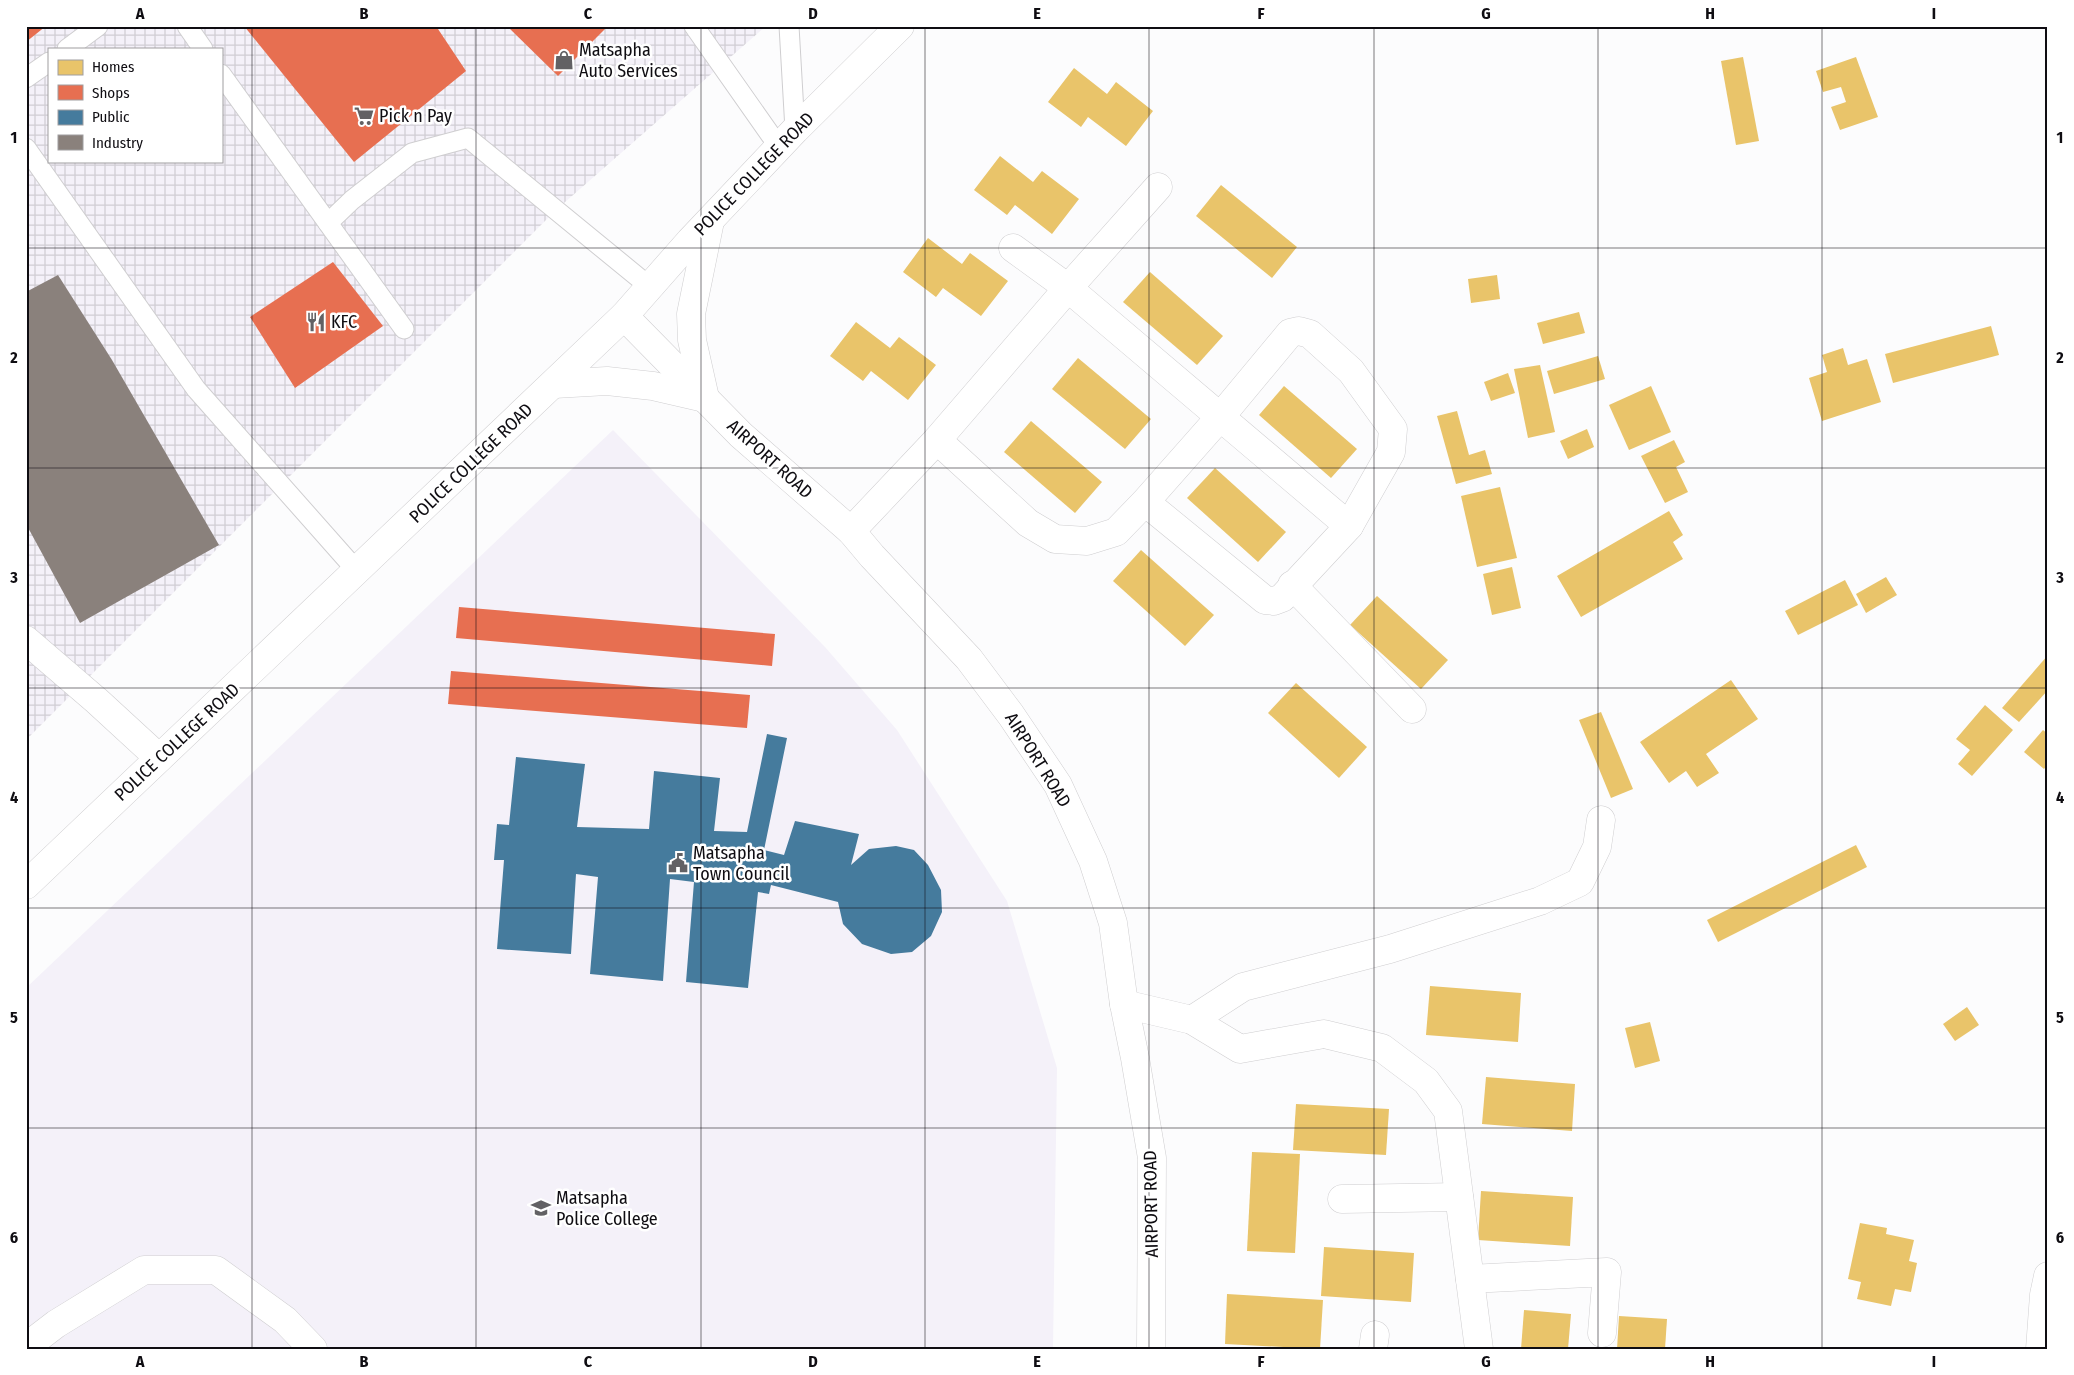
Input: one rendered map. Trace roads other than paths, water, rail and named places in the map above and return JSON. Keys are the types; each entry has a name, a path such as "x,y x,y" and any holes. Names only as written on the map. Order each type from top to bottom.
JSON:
{"street":[{"name":"POLICE COLLEGE ROAD","path":"26,885 624,316 787,139 900,26"},
{"path":"851,531 937,440 1158,187"},
{"path":"554,384 607,381 653,386 705,398 693,348 691,314 710,222"},
{"path":"1013,248 1068,288 1349,526"},
{"name":"AIRPORT ROAD","path":"624,316 741,435 851,531 872,556 970,659 1058,785 1093,861 1113,923 1124,1004 1136,1058 1152,1158 1151,1349"},
{"path":"937,440 1028,523 1055,539 1087,541 1116,532 1145,502 1290,333 1299,331 1310,334 1351,371 1393,429 1391,452 1349,526 1292,585 1282,598 1274,601 1265,600 1145,502"},
{"path":"1292,585 1412,709"},
{"path":"26,640 160,758"},
{"path":"1192,1020 1243,987 1390,949 1540,901 1580,882 1597,847 1601,820"},
{"path":"1124,1004 1192,1020 1240,1049 1324,1034 1382,1048 1426,1080 1448,1111 1479,1349"},
{"path":"1342,1199 1459,1197"},
{"path":"26,1347 56,1324 144,1270 216,1270 285,1320 313,1349"},
{"path":"1470,1279 1606,1272 1602,1333"},
{"path":"2040,1349 2044,1295 2048,1276"}],"lane":[{"path":"68,48 98,26"},
{"path":"187,26 202,48"},
{"path":"694,26 787,139"},
{"path":"787,139 789,26"},
{"path":"26,78 48,63"},
{"path":"222,75 404,329"},
{"path":"328,223 352,200 412,153 468,138 650,287"},
{"path":"26,148 196,388 357,571"}],"place":[{"name":"Matsapha Auto Services","path":"564,60"},
{"name":"Pick n Pay","path":"364,116"},
{"name":"KFC","path":"316,322"},
{"name":"Matsapha Town Council","path":"678,863"},
{"name":"Matsapha Police College","path":"541,1208"}]}
